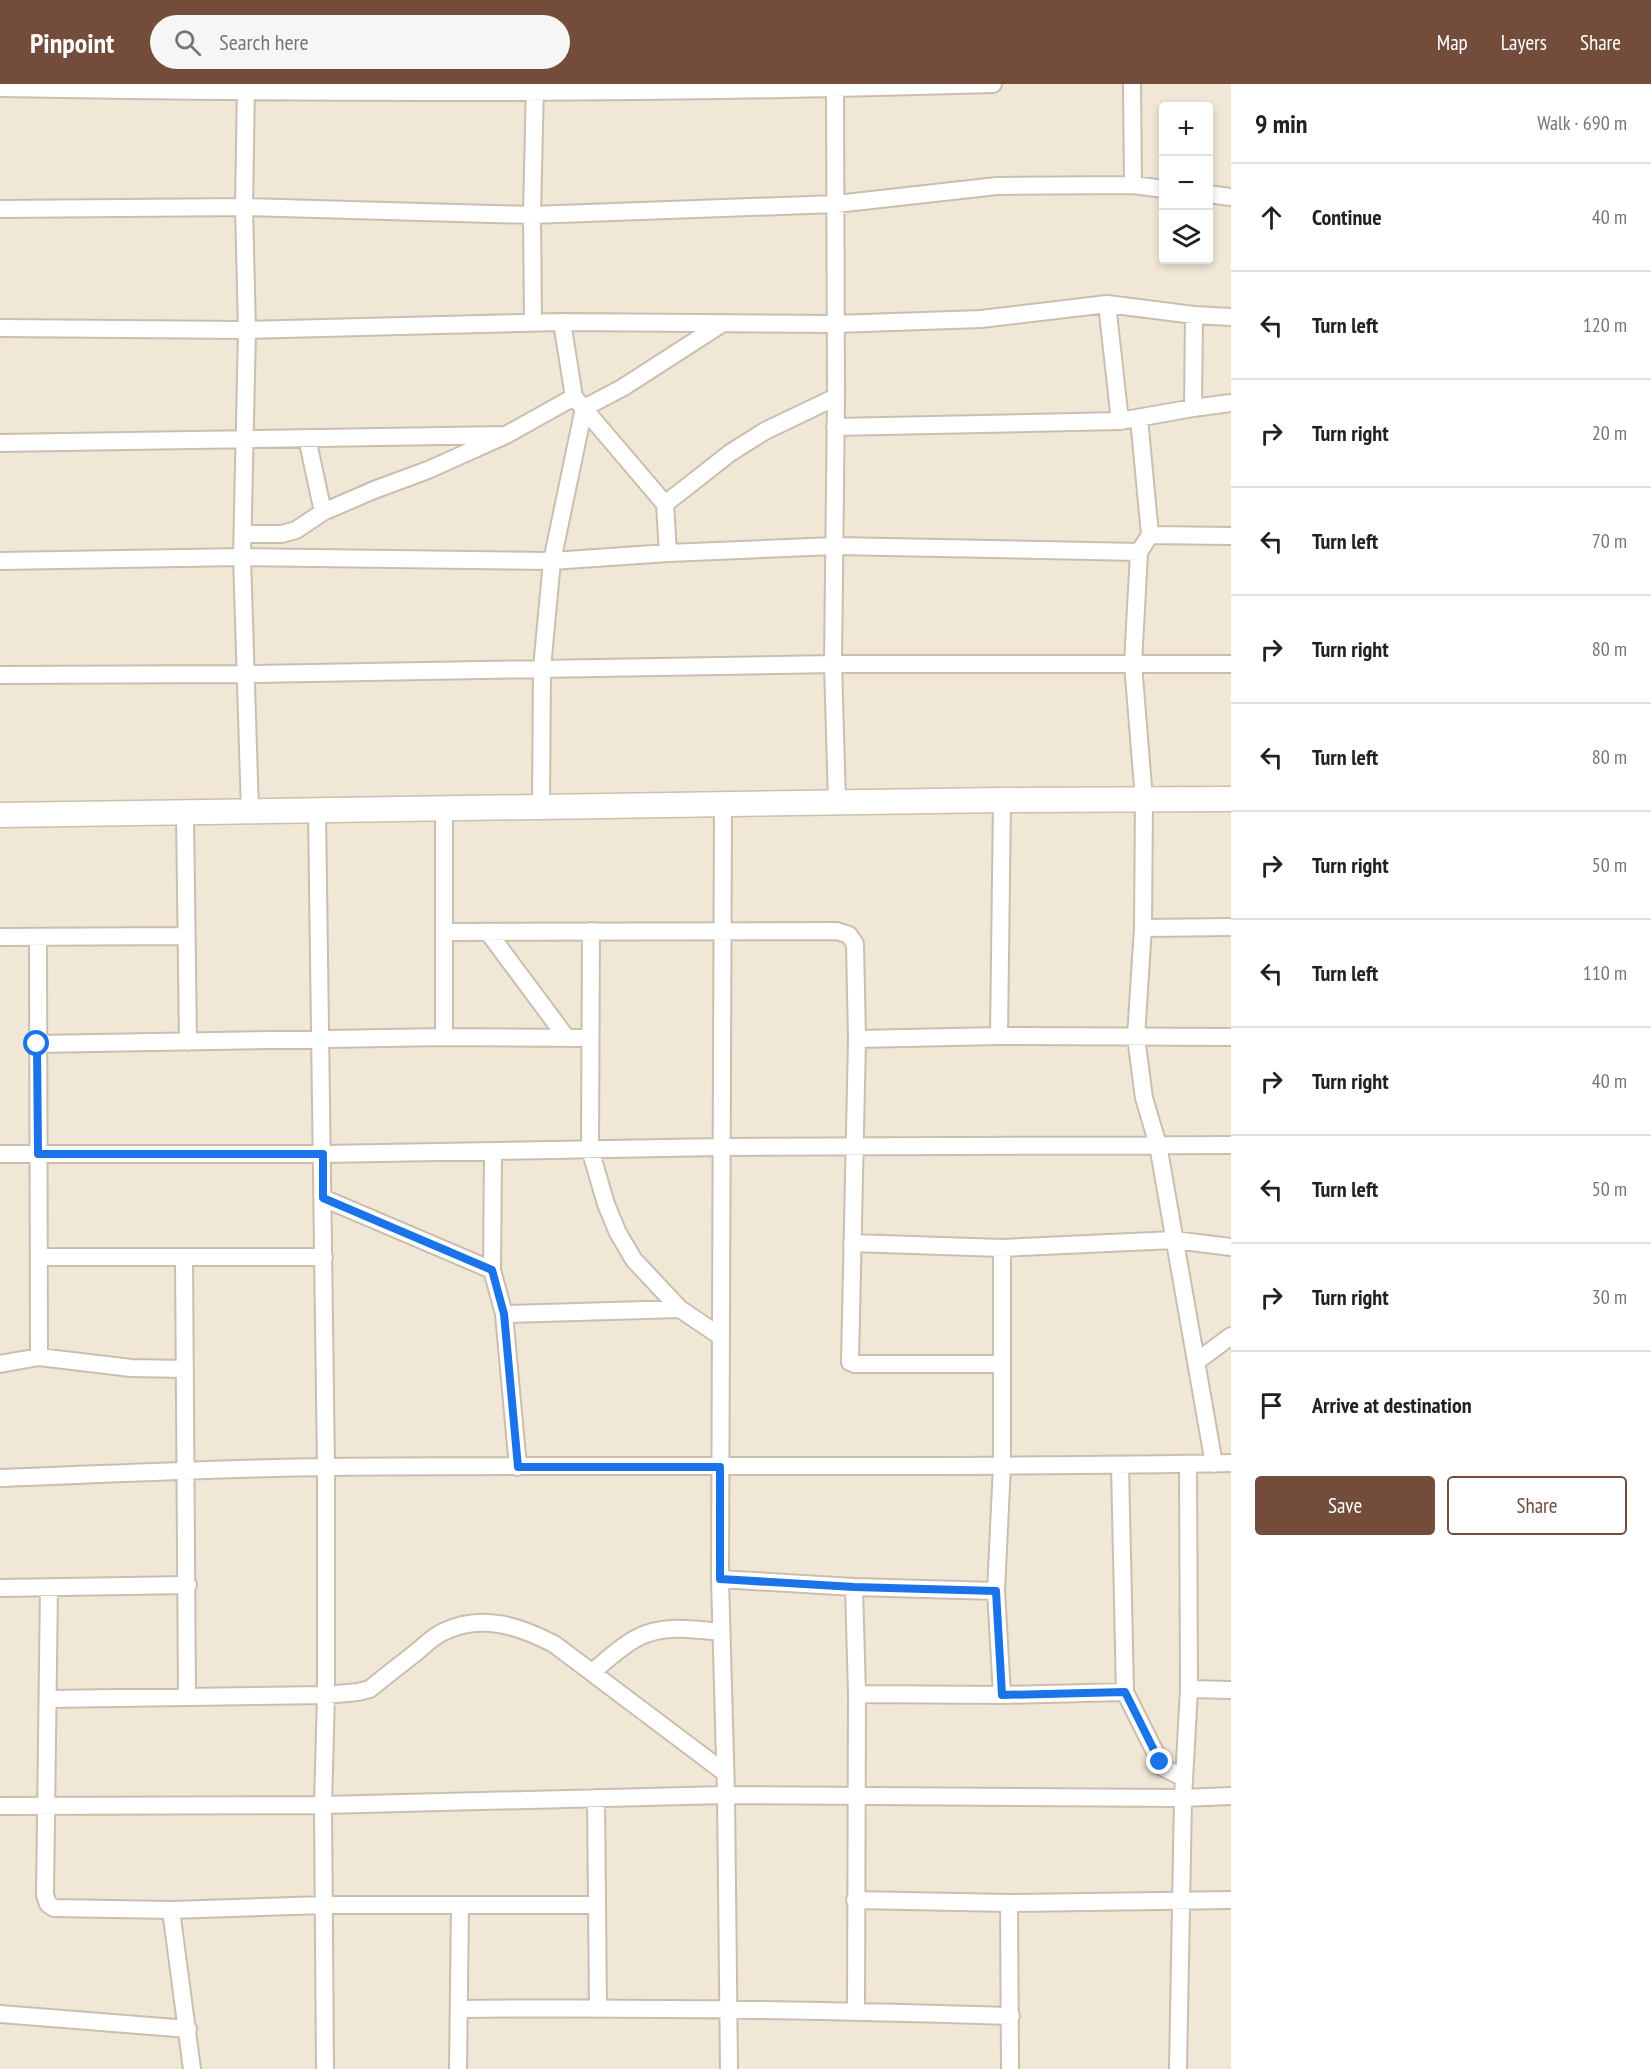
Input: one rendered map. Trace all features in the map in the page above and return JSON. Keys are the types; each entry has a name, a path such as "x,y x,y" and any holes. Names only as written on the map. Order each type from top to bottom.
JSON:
{"street":[{"path":"0,88 535,88 993,84"},
{"path":"1132,84 1132,185"},
{"path":"835,86 836,397 833,664 837,802"},
{"path":"246,88 244,207 247,330 242,557 250,812"},
{"path":"533,323 531,215 535,88"},
{"path":"0,209 244,207 531,215 836,204 997,186 1132,185 1159,188"},
{"path":"1213,195 1231,197"},
{"path":"1107,304 1120,422"},
{"path":"0,328 247,330 562,322 835,324 981,319 1107,304 1194,315 1231,317"},
{"path":"1193,408 1194,315"},
{"path":"542,806 542,668 552,561 579,403 562,322"},
{"path":"243,534 282,534 296,530 322,513 374,490 428,470 579,403 622,388 723,323"},
{"path":"665,504 730,453 765,431 836,397"},
{"path":"579,403 665,504 668,553"},
{"path":"835,428 1120,422 1231,403"},
{"path":"0,1478 326,1467 1223,1464 1196,1362 1158,1145 1143,1098 1136,1037 1143,928 1144,800 1133,664 1140,552 1150,535 1140,418"},
{"path":"0,444 506,435"},
{"path":"307,438 322,513"},
{"path":"1150,535 1231,536"},
{"path":"0,561 242,557 552,561 668,553 834,546 1140,552"},
{"path":"0,675 247,674 833,664 1231,664"},
{"path":"0,815 837,802 1231,799"},
{"path":"999,1036 1002,800"},
{"path":"723,804 720,1579 726,1795 729,2069"},
{"path":"444,808 444,1037"},
{"path":"317,811 326,1467 326,1695 323,1805 326,2069"},
{"path":"185,813 188,1042"},
{"path":"1143,928 1231,927"},
{"path":"444,932 724,930 837,931 849,935 855,944 857,1038 850,1362 855,1364 1002,1365"},
{"path":"591,931 590,1149 606,1204 618,1233 634,1260 680,1309 720,1336"},
{"path":"488,932 566,1037"},
{"path":"0,937 185,936"},
{"path":"38,937 39,1357"},
{"path":"37,1044 444,1037 590,1038"},
{"path":"857,1038 1231,1037"},
{"path":"0,1154 323,1154 721,1147 1231,1145"},
{"path":"493,1151 492,1270 504,1314 518,1467"},
{"path":"323,1198 492,1270"},
{"path":"852,1243 1002,1248 1174,1240 1231,1247"},
{"path":"1002,1248 1002,1465 996,1591 1002,1695"},
{"path":"40,1257 324,1257"},
{"path":"184,1257 187,1697"},
{"path":"504,1314 680,1309"},
{"path":"1196,1362 1231,1336"},
{"path":"0,1364 39,1357 132,1368 185,1369"},
{"path":"1178,2069 1184,1778 1189,1689 1188,1464"},
{"path":"1120,1465 1125,1692 1164,1768 1184,1778"},
{"path":"720,1579 854,1587 996,1591"},
{"path":"0,1588 188,1585"},
{"path":"49,1587 45,1895 48,1904 54,1908 171,1910 324,1905 597,1905"},
{"path":"854,1587 857,1694 856,2011"},
{"path":"48,1700 326,1695 370,1689 441,1633 457,1626 477,1622 501,1623 527,1631 554,1644 724,1772"},
{"path":"592,1672 637,1638 660,1630 684,1628 721,1632"},
{"path":"1189,1689 1231,1690"},
{"path":"857,1694 1002,1695 1125,1692"},
{"path":"0,1806 323,1805 726,1795 1184,1798 1231,1796"},
{"path":"596,1798 598,2008"},
{"path":"855,1900 1009,1902 1231,1900"},
{"path":"1009,1902 1010,2069"},
{"path":"458,2069 460,1906"},
{"path":"171,1910 192,2069"},
{"path":"459,2009 856,2011 1011,2016"},
{"path":"0,2014 188,2029"}],"shaded area":[{"path":"0,84 1231,84 1231,2069 0,2069"}],"route":[{"path":"37,1044 38,1154 323,1154 323,1198 492,1270 504,1314 518,1467 720,1467 720,1579 854,1587 996,1591 1002,1695 1125,1692 1160,1762"}]}
